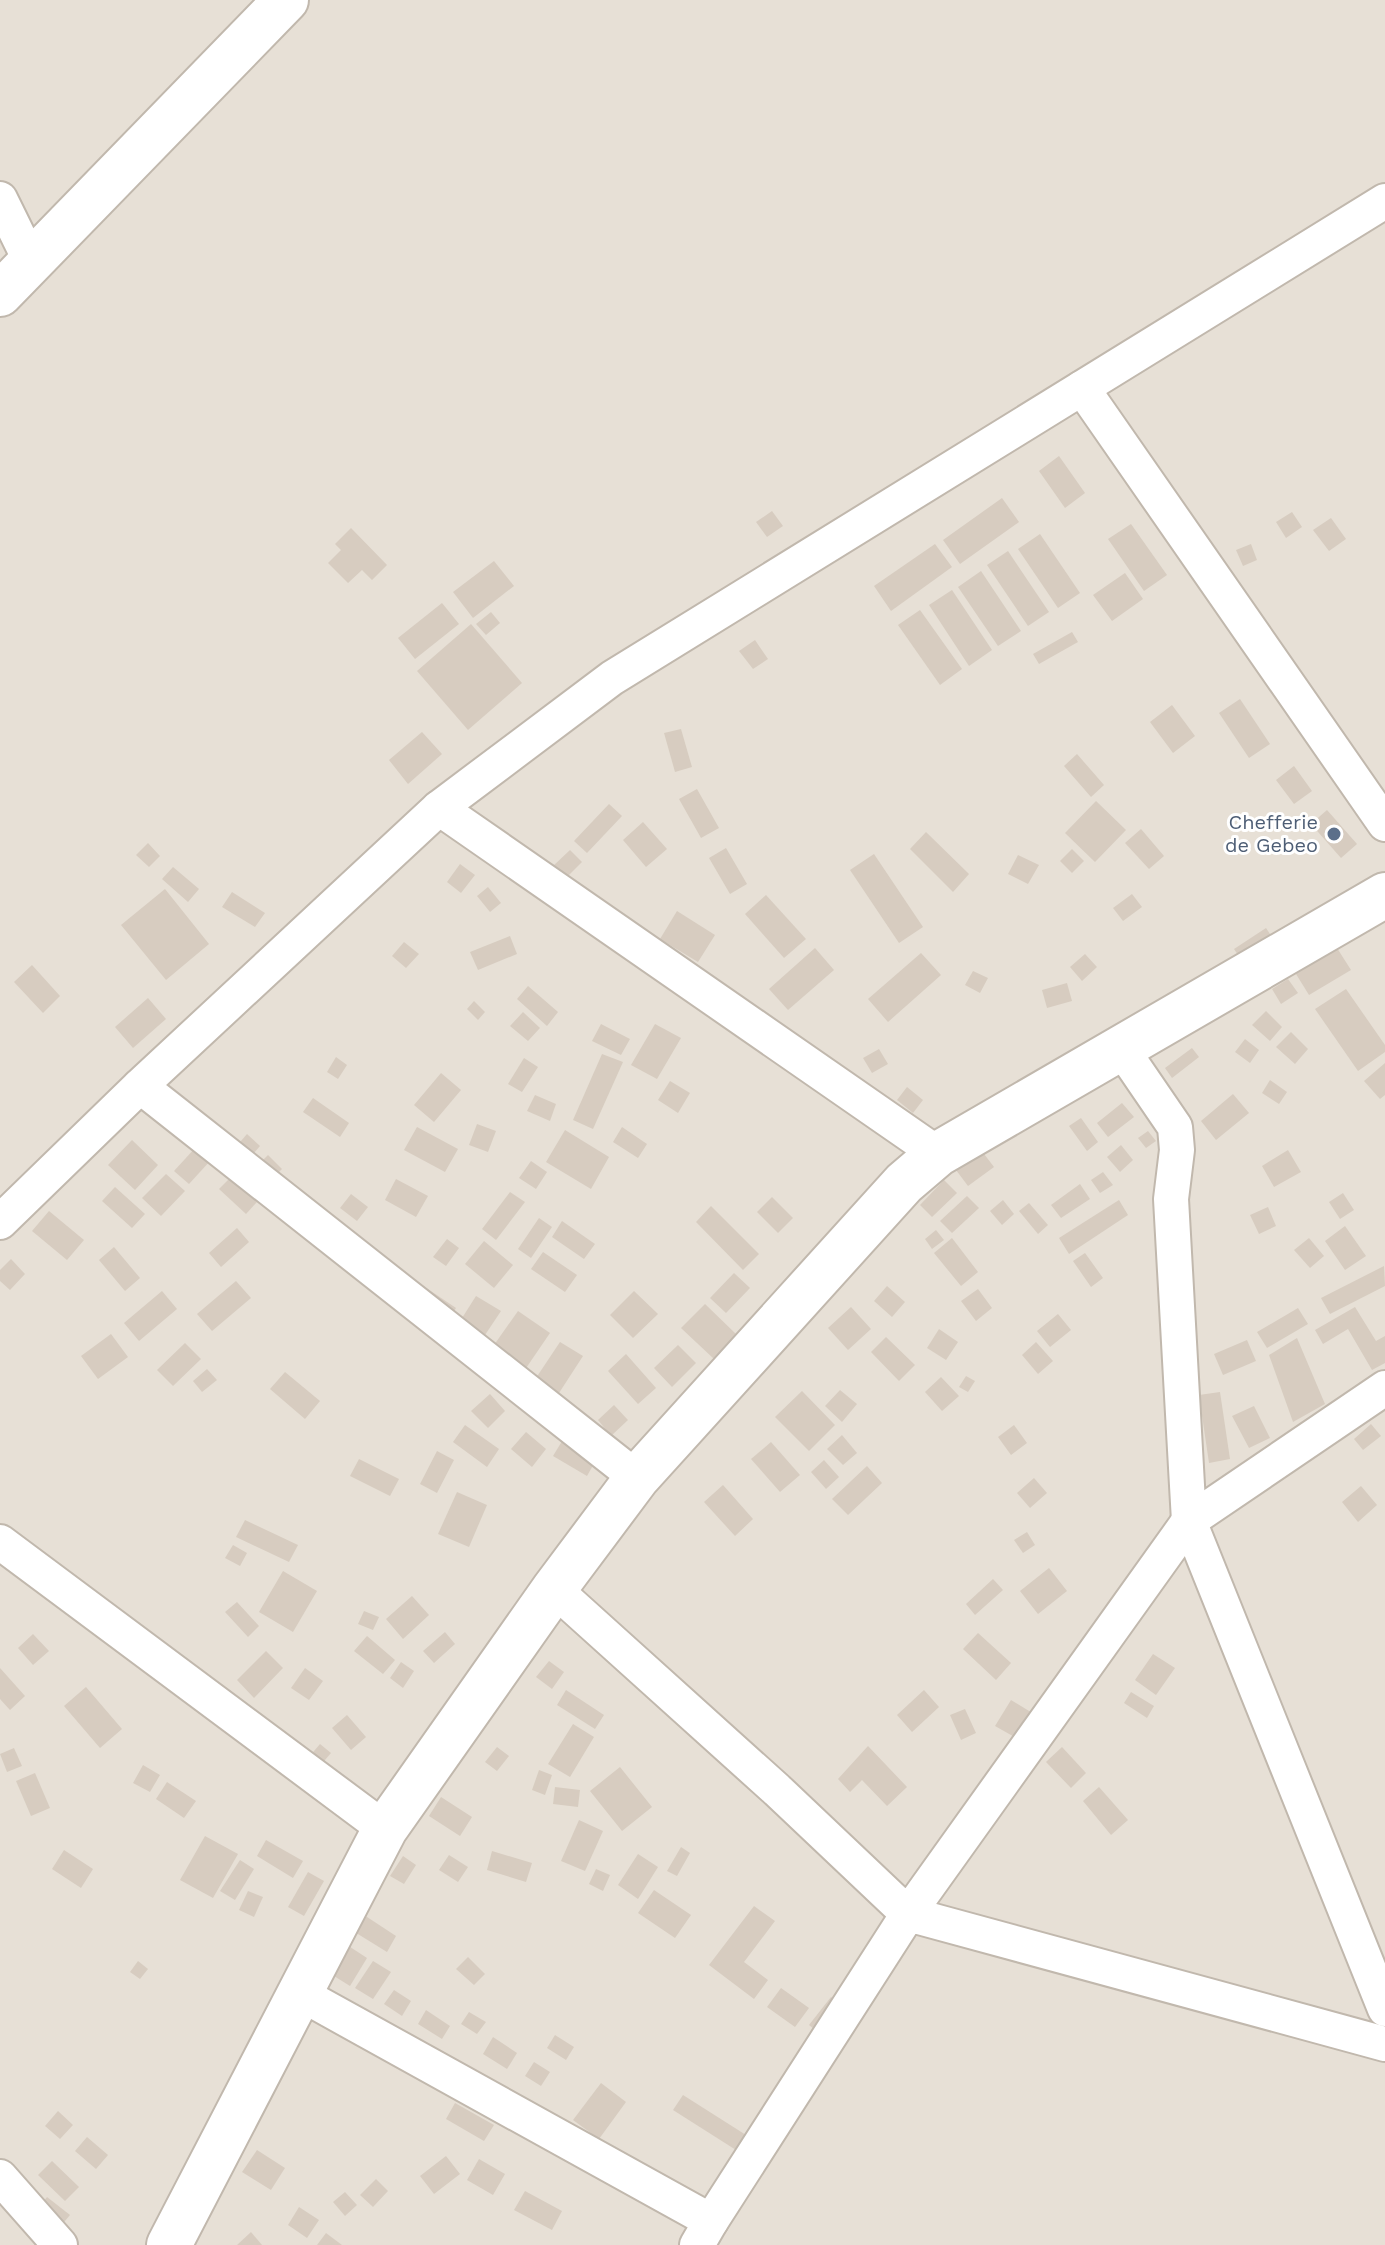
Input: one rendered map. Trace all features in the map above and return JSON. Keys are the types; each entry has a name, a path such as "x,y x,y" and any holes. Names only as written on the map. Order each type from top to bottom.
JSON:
{"street":[{"path":"0,294 286,0"},
{"path":"0,199 31,262"},
{"path":"0,1222 140,1086 439,808 612,678 1385,201"},
{"path":"1082,388 1385,824"},
{"path":"439,808 938,1154"},
{"path":"169,2245 385,1829 554,1589 637,1478 904,1183 938,1154 1385,895"},
{"path":"1121,1048 1175,1127 1177,1150 1171,1199 1189,1521 1385,2009"},
{"path":"140,1086 637,1478"},
{"path":"301,1994 704,2233 908,1914 1189,1521 1385,1388"},
{"path":"0,1542 385,1829"},
{"path":"554,1589 777,1790 908,1914 1385,2044"},
{"path":"0,2177 60,2245"}],"shaded area":[{"path":"0,0 1385,0 1385,2245 0,2245"}],"building":[{"path":"1059,456 1085,493 1065,508 1039,471"},
{"path":"1002,498 1019,522 960,564 943,540"},
{"path":"772,511 783,526 767,537 756,522"},
{"path":"1292,512 1302,527 1286,538 1276,522"},
{"path":"1331,518 1346,539 1329,551 1313,530"},
{"path":"1131,524 1167,575 1144,591 1108,539"},
{"path":"351,528 387,565 372,580 362,570 348,583 328,563 341,550 335,544"},
{"path":"1040,534 1080,593 1058,608 1018,549"},
{"path":"935,544 952,567 891,611 874,586"},
{"path":"1251,544 1257,560 1243,566 1236,550"},
{"path":"1008,551 1049,612 1028,626 987,565"},
{"path":"494,561 514,586 473,618 453,592"},
{"path":"981,571 1021,631 998,646 958,587"},
{"path":"1125,573 1143,599 1112,621 1093,595"},
{"path":"952,590 992,650 969,666 929,605"},
{"path":"442,603 459,624 415,659 398,638"},
{"path":"920,610 962,669 940,685 898,625"},
{"path":"491,612 500,623 486,635 476,624"},
{"path":"471,624 522,683 468,730 417,671"},
{"path":"1072,632 1078,642 1039,664 1033,654"},
{"path":"755,640 768,659 753,669 739,651"},
{"path":"1240,699 1270,744 1249,758 1219,713"},
{"path":"1172,705 1195,736 1173,753 1150,722"},
{"path":"681,729 692,767 675,772 664,733"},
{"path":"422,732 442,754 408,784 389,760"},
{"path":"1077,754 1104,785 1091,797 1064,766"},
{"path":"1294,766 1312,791 1294,804 1276,780"},
{"path":"697,789 719,828 701,838 679,799"},
{"path":"1096,801 1126,830 1095,862 1065,833"},
{"path":"609,804 622,816 587,853 574,841"},
{"name":"Chefferie de Gebeo","path":"1327,810 1357,844 1341,858 1311,824"},
{"path":"643,822 667,849 646,867 623,840"},
{"path":"1141,829 1164,856 1149,869 1125,843"},
{"path":"926,832 969,874 953,892 910,849"},
{"path":"148,843 160,856 149,867 136,855"},
{"path":"726,848 747,884 730,894 709,858"},
{"path":"1072,849 1084,861 1072,873 1060,861"},
{"path":"570,850 582,862 564,880 552,867"},
{"path":"874,854 923,927 899,943 850,870"},
{"path":"1018,855 1039,865 1028,884 1008,874"},
{"path":"460,864 475,875 461,893 447,882"},
{"path":"173,867 199,889 188,902 162,879"},
{"path":"488,887 501,903 490,912 477,896"},
{"path":"165,889 209,944 166,980 121,925"},
{"path":"232,892 265,913 255,927 222,907"},
{"path":"1132,894 1142,907 1123,921 1113,908"},
{"path":"766,895 806,939 784,958 745,914"},
{"path":"677,911 715,935 698,962 660,939"},
{"path":"1266,928 1276,943 1244,964 1234,949"},
{"path":"510,936 517,954 478,970 470,952"},
{"path":"404,942 419,954 406,968 392,956"},
{"path":"815,948 834,970 788,1010 769,989"},
{"path":"1337,948 1351,970 1309,995 1296,974"},
{"path":"921,953 941,975 888,1022 868,999"},
{"path":"1085,954 1097,967 1082,981 1070,967"},
{"path":"32,965 60,996 43,1013 14,982"},
{"path":"973,971 988,978 980,993 965,985"},
{"path":"1288,979 1298,993 1281,1004 1272,989"},
{"path":"1067,983 1072,1001 1047,1008 1042,990"},
{"path":"528,986 558,1012 547,1026 517,999"},
{"path":"1346,989 1385,1045 1385,1052 1358,1071 1315,1009"},
{"path":"148,998 166,1019 133,1048 115,1027"},
{"path":"474,1001 485,1012 478,1020 467,1009"},
{"path":"1266,1011 1282,1027 1270,1041 1252,1025"},
{"path":"523,1012 540,1028 528,1041 510,1026"},
{"path":"601,1024 630,1039 621,1055 592,1041"},
{"path":"655,1024 681,1038 657,1079 631,1065"},
{"path":"1291,1032 1308,1049 1295,1064 1276,1047"},
{"path":"1245,1039 1259,1050 1250,1063 1235,1052"},
{"path":"1192,1048 1199,1057 1172,1078 1165,1068"},
{"path":"879,1049 888,1064 872,1073 863,1058"},
{"path":"602,1054 623,1062 593,1129 573,1120"},
{"path":"336,1057 347,1065 338,1079 327,1072"},
{"path":"524,1058 538,1067 522,1092 508,1084"},
{"path":"1385,1063 1385,1095 1380,1099 1364,1081"},
{"path":"441,1073 461,1090 434,1122 414,1105"},
{"path":"1270,1080 1287,1092 1279,1104 1262,1093"},
{"path":"670,1081 690,1093 678,1113 658,1100"},
{"path":"907,1087 923,1100 913,1113 897,1100"},
{"path":"1233,1094 1249,1113 1216,1140 1201,1121"},
{"path":"535,1095 556,1104 550,1121 527,1111"},
{"path":"313,1098 349,1123 340,1137 303,1112"},
{"path":"1122,1103 1134,1117 1108,1137 1097,1123"},
{"path":"1081,1118 1098,1142 1087,1151 1069,1126"},
{"path":"477,1124 496,1131 488,1152 469,1145"},
{"path":"417,1127 458,1149 445,1172 404,1150"},
{"path":"622,1127 647,1144 638,1158 613,1142"},
{"path":"565,1130 609,1157 591,1189 546,1162"},
{"path":"1148,1131 1156,1141 1146,1148 1138,1138"},
{"path":"247,1134 260,1146 247,1161 234,1149"},
{"path":"132,1140 158,1165 135,1190 108,1165"},
{"path":"1121,1145 1133,1160 1120,1172 1107,1157"},
{"path":"196,1147 210,1161 189,1184 174,1171"},
{"path":"981,1150 994,1167 968,1186 956,1170"},
{"path":"1288,1150 1301,1172 1274,1187 1262,1166"},
{"path":"268,1155 282,1169 271,1180 257,1166"},
{"path":"531,1161 547,1172 536,1189 519,1178"},
{"path":"1103,1172 1113,1185 1100,1193 1091,1180"},
{"path":"166,1174 185,1191 161,1216 142,1198"},
{"path":"231,1177 257,1202 246,1214 219,1189"},
{"path":"396,1179 428,1196 416,1217 385,1200"},
{"path":"944,1180 957,1193 932,1217 920,1205"},
{"path":"1080,1184 1090,1199 1061,1218 1051,1205"},
{"path":"115,1187 145,1214 132,1228 102,1201"},
{"path":"510,1192 525,1202 496,1240 482,1229"},
{"path":"1343,1193 1354,1210 1340,1219 1329,1202"},
{"path":"351,1194 368,1207 357,1221 340,1208"},
{"path":"967,1196 979,1208 952,1233 940,1221"},
{"path":"772,1197 793,1218 778,1233 757,1212"},
{"path":"1003,1200 1014,1214 1002,1225 990,1211"},
{"path":"1119,1200 1128,1215 1069,1254 1059,1238"},
{"path":"1029,1203 1048,1225 1038,1234 1019,1211"},
{"path":"711,1206 759,1254 743,1270 696,1222"},
{"path":"1268,1207 1276,1226 1259,1234 1250,1215"},
{"path":"49,1211 84,1240 67,1260 32,1231"},
{"path":"539,1218 552,1227 531,1258 518,1249"},
{"path":"562,1221 595,1244 584,1259 552,1237"},
{"path":"1345,1226 1366,1256 1345,1270 1325,1241"},
{"path":"237,1228 249,1242 221,1267 209,1253"},
{"path":"936,1230 944,1240 932,1249 925,1239"},
{"path":"952,1238 978,1272 961,1286 934,1253"},
{"path":"1309,1238 1324,1256 1310,1268 1294,1250"},
{"path":"447,1239 459,1248 446,1266 433,1257"},
{"path":"484,1241 513,1265 494,1288 465,1264"},
{"path":"114,1247 140,1278 125,1291 99,1260"},
{"path":"543,1252 577,1275 565,1292 531,1269"},
{"path":"1085,1253 1103,1278 1091,1287 1073,1261"},
{"path":"11,1259 25,1274 10,1290 0,1281 0,1270"},
{"path":"1384,1266 1385,1286 1330,1314 1321,1298"},
{"path":"734,1273 750,1288 726,1313 710,1298"},
{"path":"236,1281 251,1298 212,1331 197,1314"},
{"path":"416,1281 456,1308 446,1322 407,1294"},
{"path":"887,1286 905,1302 892,1317 874,1301"},
{"path":"978,1289 992,1308 976,1321 961,1301"},
{"path":"162,1291 177,1309 139,1341 124,1323"},
{"path":"634,1291 658,1314 633,1338 610,1315"},
{"path":"476,1296 501,1311 481,1341 457,1326"},
{"path":"705,1304 737,1335 714,1359 681,1328"},
{"path":"851,1307 871,1329 848,1350 828,1328"},
{"path":"1355,1307 1376,1341 1385,1336 1385,1363 1372,1370 1348,1329 1323,1344 1315,1330"},
{"path":"1298,1308 1308,1324 1267,1348 1257,1332"},
{"path":"518,1311 550,1333 520,1377 487,1355"},
{"path":"1058,1314 1071,1330 1050,1347 1037,1331"},
{"path":"939,1329 958,1342 946,1360 927,1348"},
{"path":"111,1334 128,1357 98,1379 81,1356"},
{"path":"886,1337 915,1365 899,1381 871,1352"},
{"path":"1297,1338 1325,1404 1293,1422 1269,1355"},
{"path":"1247,1340 1256,1361 1223,1375 1214,1354"},
{"path":"560,1342 583,1356 559,1393 536,1378"},
{"path":"1036,1342 1053,1361 1038,1374 1022,1355"},
{"path":"185,1343 201,1359 173,1386 157,1370"},
{"path":"678,1345 696,1363 672,1387 654,1368"},
{"path":"626,1354 656,1388 638,1404 608,1371"},
{"path":"207,1369 217,1380 202,1392 193,1381"},
{"path":"285,1372 320,1401 305,1419 270,1389"},
{"path":"966,1376 975,1381 968,1392 959,1387"},
{"path":"941,1377 959,1396 942,1411 925,1392"},
{"path":"840,1390 857,1404 842,1422 825,1406"},
{"path":"802,1391 835,1425 809,1451 775,1417"},
{"path":"1220,1392 1230,1459 1209,1463 1199,1395"},
{"path":"490,1394 505,1411 488,1428 471,1411"},
{"path":"614,1405 628,1420 611,1436 598,1420"},
{"path":"1254,1406 1270,1438 1249,1448 1232,1416"},
{"path":"1371,1424 1381,1436 1363,1450 1354,1439"},
{"path":"465,1425 499,1449 487,1467 453,1442"},
{"path":"1014,1425 1027,1443 1011,1455 998,1437"},
{"path":"526,1432 546,1449 532,1467 511,1449"},
{"path":"567,1433 600,1453 587,1476 553,1456"},
{"path":"842,1435 857,1453 843,1465 827,1449"},
{"path":"771,1442 800,1475 780,1492 751,1459"},
{"path":"437,1451 454,1460 437,1493 420,1484"},
{"path":"359,1459 399,1479 390,1496 350,1476"},
{"path":"824,1460 839,1477 826,1489 811,1472"},
{"path":"867,1466 882,1483 848,1515 832,1499"},
{"path":"1034,1478 1047,1493 1030,1508 1017,1493"},
{"path":"723,1485 753,1519 735,1536 704,1502"},
{"path":"1361,1486 1377,1505 1358,1522 1342,1502"},
{"path":"457,1492 487,1505 469,1547 438,1534"},
{"path":"245,1520 298,1545 289,1562 236,1537"},
{"path":"1027,1532 1035,1545 1023,1553 1014,1540"},
{"path":"233,1545 247,1553 240,1566 225,1558"},
{"path":"1049,1568 1067,1591 1038,1614 1020,1591"},
{"path":"283,1571 317,1591 293,1632 259,1612"},
{"path":"993,1579 1003,1590 975,1615 966,1604"},
{"path":"412,1596 429,1615 403,1639 386,1619"},
{"path":"237,1602 259,1626 248,1637 225,1612"},
{"path":"364,1611 379,1617 373,1630 358,1624"},
{"path":"445,1632 455,1644 434,1663 423,1651"},
{"path":"978,1633 1011,1663 996,1680 963,1649"},
{"path":"33,1634 49,1651 33,1665 18,1648"},
{"path":"367,1636 395,1660 383,1674 354,1651"},
{"path":"266,1651 283,1668 254,1698 237,1680"},
{"path":"1153,1654 1175,1668 1156,1695 1135,1680"},
{"path":"549,1661 564,1672 552,1689 536,1677"},
{"path":"401,1662 414,1671 403,1688 390,1678"},
{"path":"0,1668 25,1696 10,1710 0,1699"},
{"path":"305,1668 323,1681 309,1700 291,1688"},
{"path":"86,1687 122,1729 100,1748 64,1706"},
{"path":"566,1690 604,1715 595,1729 557,1705"},
{"path":"924,1690 939,1707 912,1732 897,1715"},
{"path":"1131,1692 1154,1706 1147,1718 1124,1703"},
{"path":"1011,1700 1034,1714 1018,1739 995,1726"},
{"path":"965,1709 976,1733 961,1740 950,1715"},
{"path":"347,1715 366,1737 351,1750 332,1728"},
{"path":"573,1724 594,1737 570,1777 548,1764"},
{"path":"320,1744 331,1753 319,1767 308,1758"},
{"path":"868,1746 907,1787 887,1806 862,1780 850,1792 838,1779"},
{"path":"497,1747 509,1756 497,1771 485,1762"},
{"path":"1062,1747 1086,1773 1071,1788 1046,1762"},
{"path":"14,1748 22,1766 7,1772 0,1754"},
{"path":"143,1765 160,1775 150,1792 133,1783"},
{"path":"620,1767 652,1807 622,1831 590,1791"},
{"path":"539,1770 552,1775 545,1795 532,1790"},
{"path":"35,1773 50,1808 31,1816 16,1781"},
{"path":"167,1782 196,1801 184,1818 156,1799"},
{"path":"555,1787 580,1790 578,1807 553,1804"},
{"path":"1099,1787 1128,1820 1111,1835 1083,1801"},
{"path":"441,1797 472,1817 460,1836 429,1816"},
{"path":"579,1820 603,1831 585,1871 561,1861"},
{"path":"205,1836 238,1854 213,1898 180,1880"},
{"path":"266,1840 303,1861 293,1878 257,1856"},
{"path":"681,1847 690,1853 677,1876 667,1871"},
{"path":"64,1850 93,1869 81,1888 52,1869"},
{"path":"492,1851 532,1863 526,1882 487,1870"},
{"path":"638,1854 658,1867 638,1899 618,1885"},
{"path":"449,1855 468,1867 458,1882 439,1870"},
{"path":"403,1856 416,1865 404,1884 390,1876"},
{"path":"240,1860 254,1869 235,1900 220,1891"},
{"path":"596,1869 610,1875 603,1891 589,1884"},
{"path":"308,1872 324,1881 304,1916 288,1907"},
{"path":"654,1890 691,1915 675,1938 638,1913"},
{"path":"248,1891 263,1897 254,1917 239,1910"},
{"path":"754,1906 775,1921 744,1962 768,1980 754,1999 709,1965"},
{"path":"364,1915 396,1936 387,1952 353,1931"},
{"path":"344,1943 367,1958 350,1986 326,1971"},
{"path":"468,1957 485,1974 474,1985 456,1969"},
{"path":"138,1961 148,1969 140,1979 130,1972"},
{"path":"373,1961 391,1972 373,1999 355,1988"},
{"path":"781,1988 809,2008 795,2027 767,2007"},
{"path":"394,1990 411,2001 402,2016 384,2004"},
{"path":"831,1997 846,2009 824,2037 809,2025"},
{"path":"426,2010 450,2026 442,2039 418,2024"},
{"path":"469,2012 486,2022 477,2034 461,2024"},
{"path":"555,2035 574,2047 566,2060 547,2048"},
{"path":"493,2037 517,2053 507,2069 483,2054"},
{"path":"534,2062 550,2072 541,2086 525,2076"},
{"path":"601,2083 626,2102 599,2139 573,2120"},
{"path":"683,2095 746,2135 736,2150 673,2110"},
{"path":"455,2103 494,2125 484,2141 446,2119"},
{"path":"58,2111 73,2125 60,2139 45,2126"},
{"path":"87,2137 108,2155 96,2169 75,2151"},
{"path":"257,2150 285,2168 271,2190 242,2172"},
{"path":"446,2156 460,2174 434,2194 420,2176"},
{"path":"479,2159 505,2174 493,2195 467,2180"},
{"path":"52,2161 79,2187 65,2201 38,2175"},
{"path":"376,2179 388,2191 373,2207 360,2195"},
{"path":"525,2191 562,2211 552,2230 514,2210"},
{"path":"345,2192 357,2205 345,2216 333,2202"},
{"path":"47,2197 70,2215 59,2228 37,2210"},
{"path":"299,2207 319,2220 307,2238 288,2225"},
{"path":"251,2232 262,2245 237,2245"},
{"path":"326,2233 342,2245 317,2245"}],"place":[{"name":"Chefferie de Gebeo","path":"1334,834"}]}
